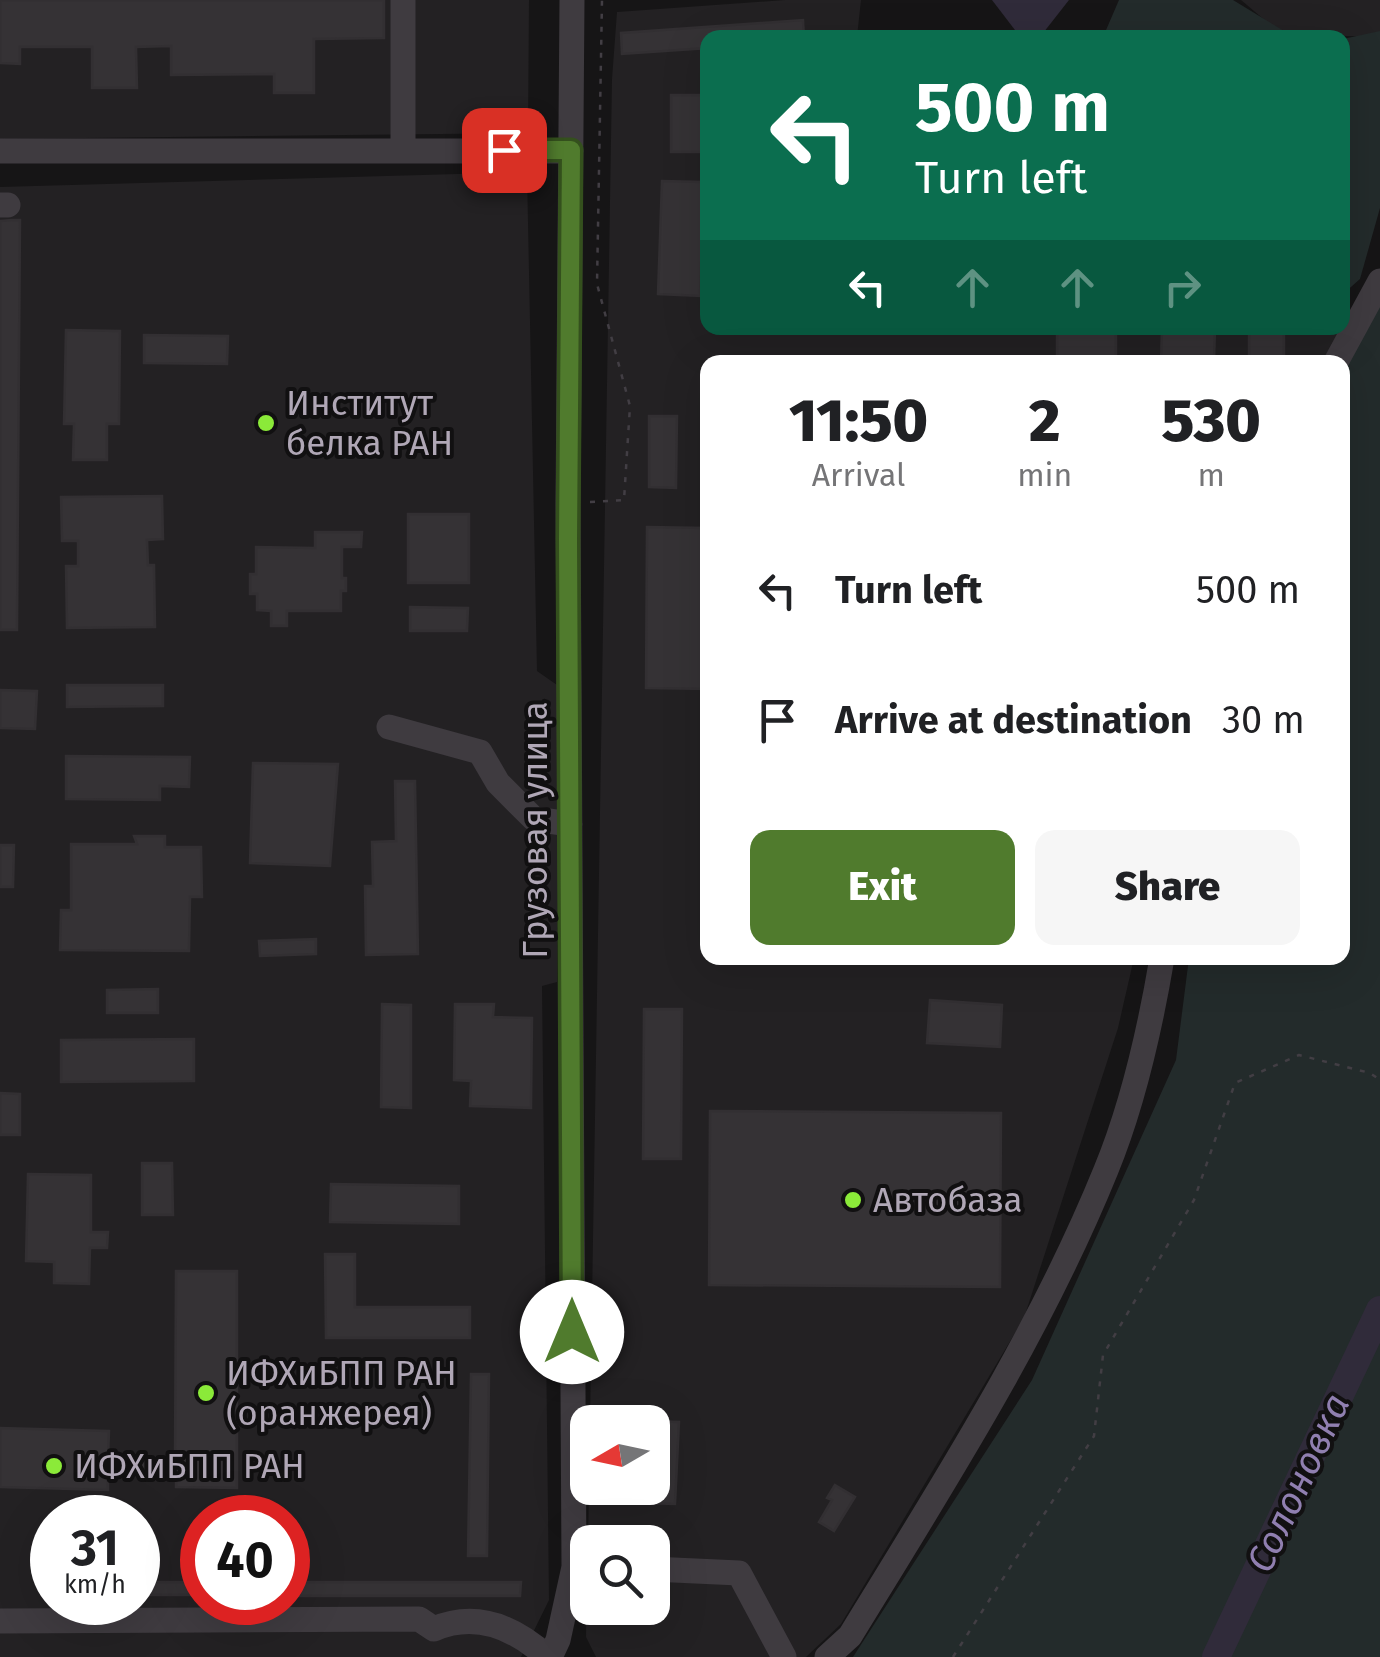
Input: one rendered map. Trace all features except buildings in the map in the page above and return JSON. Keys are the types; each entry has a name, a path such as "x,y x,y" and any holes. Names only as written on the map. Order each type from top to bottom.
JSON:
{"street":[{"path":"402,0 404,151"},
{"name":"Грузовая улица","path":"572,0 568,504 579,1525"},
{"path":"0,151 571,150"},
{"path":"1340,355 1380,281"},
{"path":"390,727 480,752 498,783 534,819 570,824"},
{"path":"827,1657 850,1636 979,1427 1048,1300 1108,1167 1149,1034 1161,965"},
{"path":"670,1570 738,1572 784,1657"},
{"name":"Грузовая улица","path":"549,1657 570,1600"},
{"path":"0,1621 419,1620 434,1630 446,1622 503,1626 549,1657"}],"path":[{"path":"568,504 624,500 630,406 597,284 602,0"},
{"path":"952,1657 1094,1436 1103,1354 1194,1200 1234,1083 1299,1055 1380,1080"}],"shaded area":[{"path":"0,0 529,0 528,133 0,139"},
{"path":"785,0 861,0 858,30 700,30 700,335 1338,335 1326,355 700,355 700,965 1132,965 1118,1028 1024,1318 841,1624 806,1657 596,1657 586,1637 586,1625 670,1625 670,1525 588,1525 589,1505 670,1505 670,1405 590,1405 612,79 617,12"},
{"path":"992,0 1069,0 1045,30 1015,30"},
{"path":"1119,0 1233,0 1282,30 1106,30"},
{"path":"1241,0 1380,0 1380,37 1350,36 1350,30 1276,30"},
{"path":"1380,31 1380,208 1360,279 1350,288 1350,37"},
{"path":"527,172 537,671 557,685 557,982 542,986 549,1600 521,1657 0,1657 0,187"},
{"path":"1380,301 1380,1657 853,1657 1032,1380 1176,1060 1188,965 1350,965 1350,359"}],"waterway":[{"name":"Солоновка","path":"1216,1657 1380,1310"}],"place":[{"name":"Институт белка РАН","path":"266,423"},
{"name":"Автобаза","path":"853,1200"},
{"name":"ИФХиБПП РАН (оранжерея)","path":"206,1393"},
{"name":"ИФХиБПП РАН","path":"54,1466"}],"route":[{"path":"504,150 571,150 568,540 572,1332"}]}
